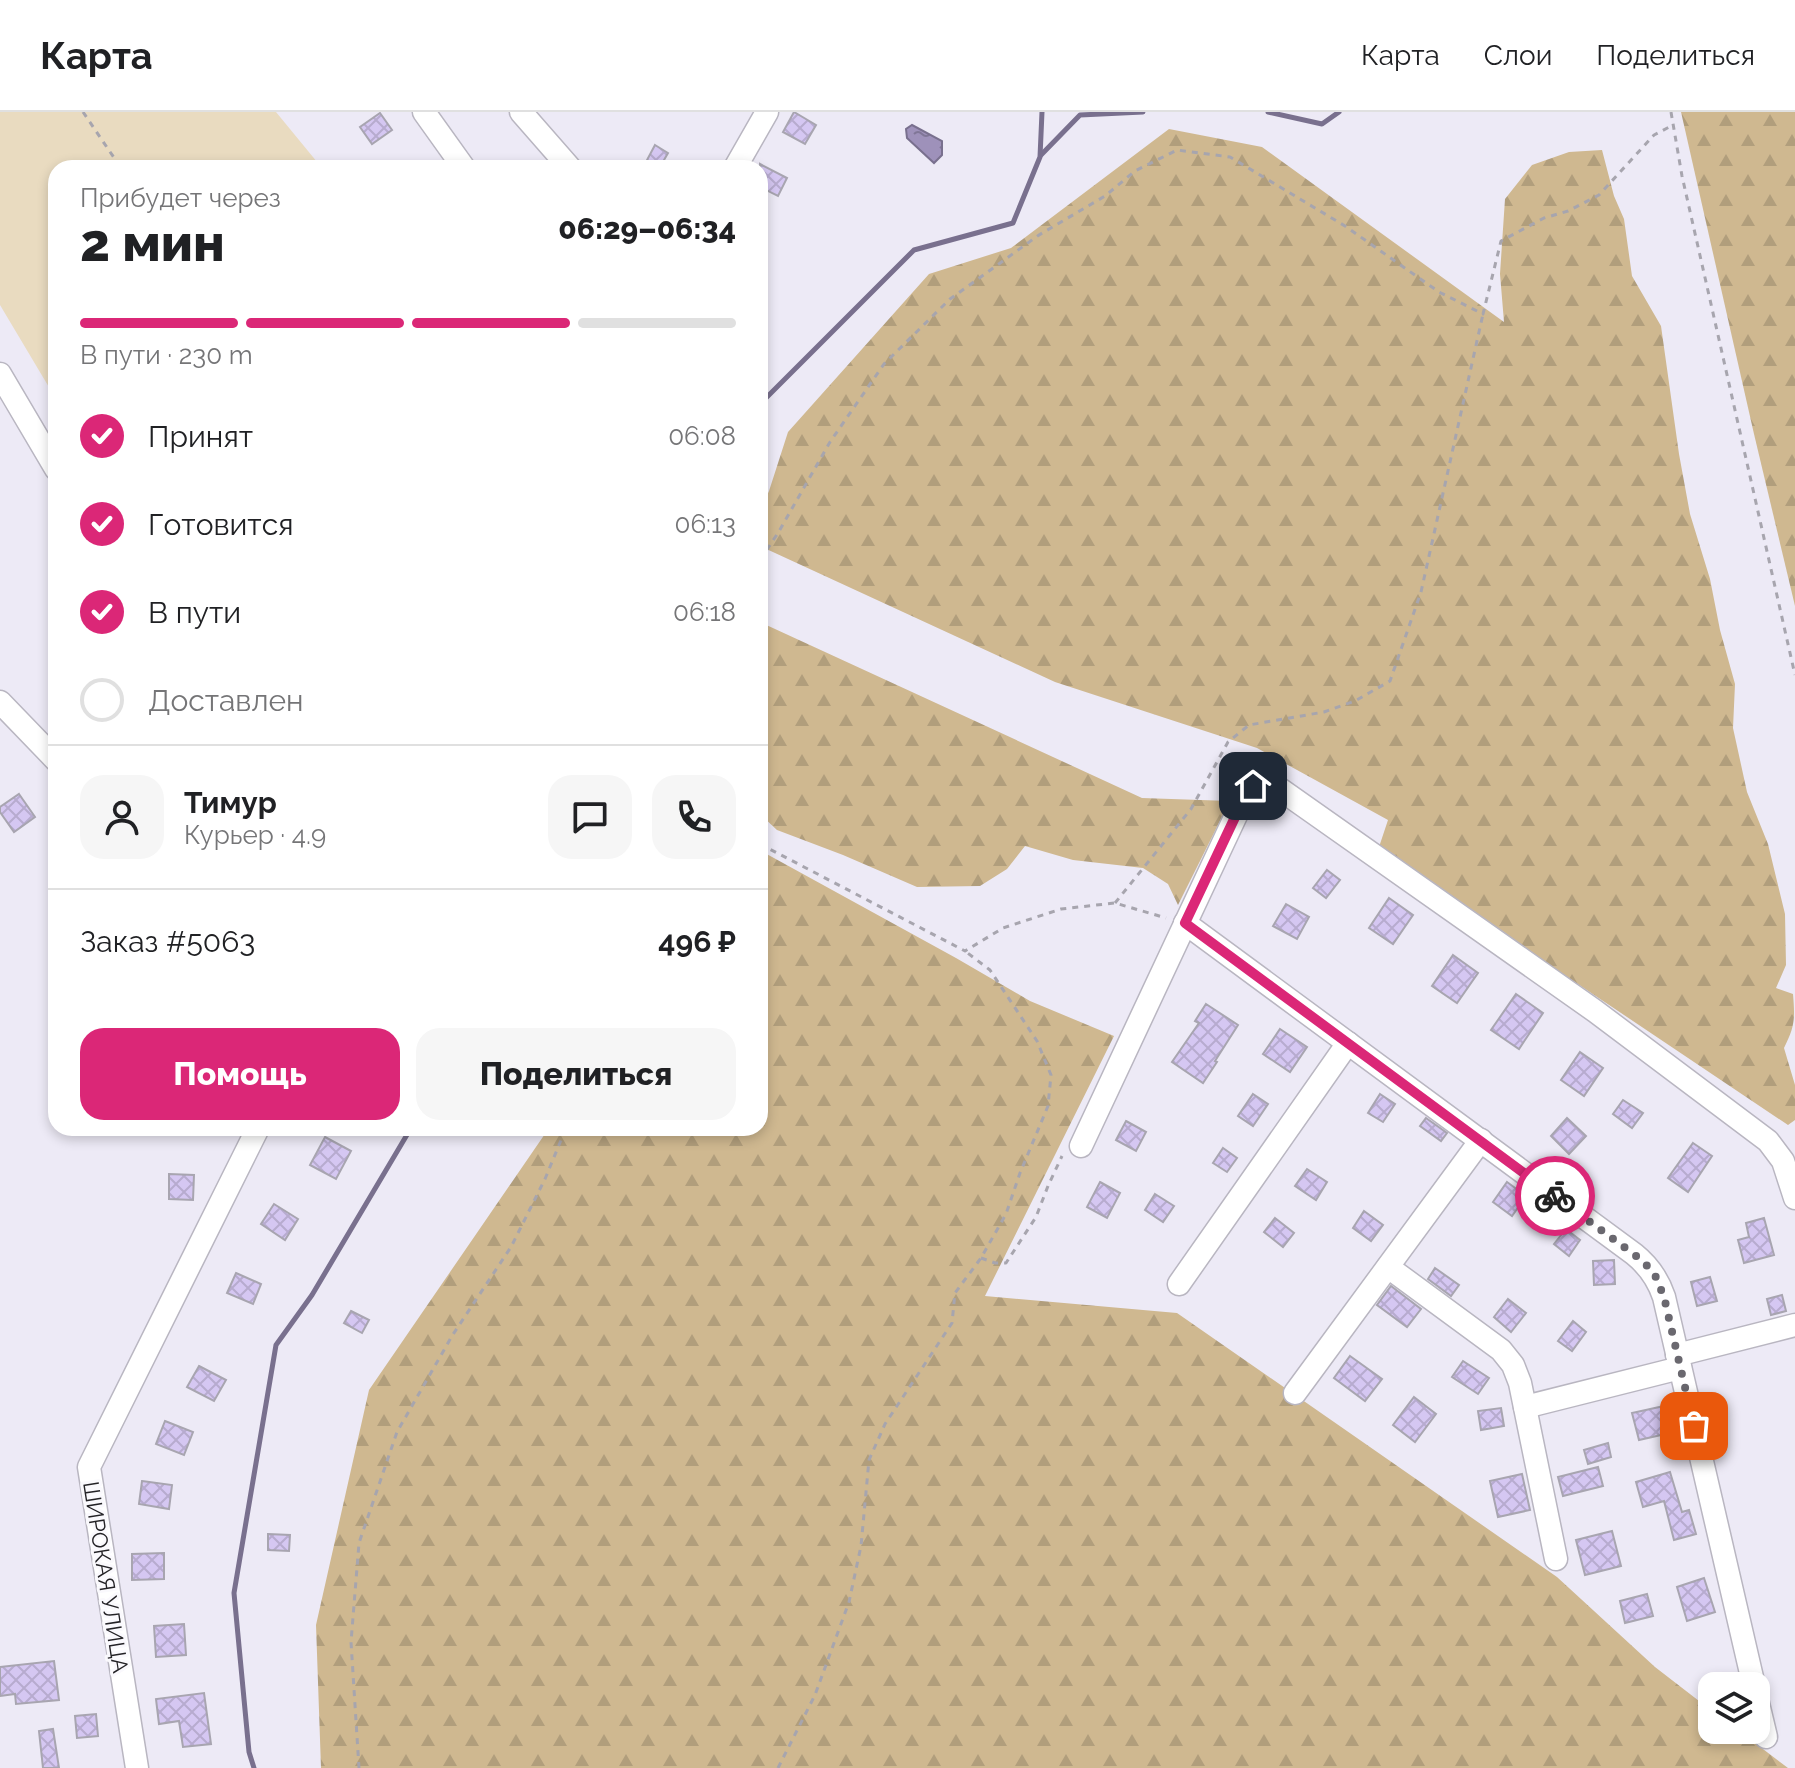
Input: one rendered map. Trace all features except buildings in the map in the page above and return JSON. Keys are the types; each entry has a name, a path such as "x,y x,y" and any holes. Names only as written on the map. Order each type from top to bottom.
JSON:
{"street":[{"path":"521,112 563,160"},
{"path":"740,160 767,112"},
{"path":"434,115 459,160"},
{"path":"0,374 48,455"},
{"path":"0,702 48,752"},
{"path":"1081,1146 1246,794 1253,786 1264,782 1270,783 1595,1011 1768,1141 1783,1161 1795,1198"},
{"path":"1185,923 1643,1261 1659,1284 1751,1672"},
{"path":"1179,1284 1348,1043"},
{"name":"ШИРОКАЯ УЛИЦА","path":"137,1768 89,1467 254,1136"},
{"path":"1295,1393 1481,1140"},
{"path":"1388,1267 1501,1350 1513,1365 1525,1407 1556,1559"},
{"path":"1525,1407 1795,1325"}],"path":[{"path":"83,112 116,160"},
{"path":"1671,112 1682,176 1795,675"},
{"path":"1115,903 1191,809 1228,742 1249,725 1324,712 1355,701 1390,681 1421,592 1501,241 1544,218 1568,211 1599,195 1654,135 1673,125"},
{"path":"768,548 830,442 884,364 950,299 1039,235 1105,196 1135,171 1177,150 1230,157 1345,226 1439,292 1483,314"},
{"path":"768,848 965,951 990,970 1037,1041 1051,1075 1048,1106 1006,1214 981,1258 955,1293 952,1323 885,1424 869,1460 861,1546 849,1602 815,1695 778,1768"},
{"path":"965,951 1003,928 1061,909 1115,903 1185,923"},
{"path":"359,1768 351,1642 359,1543 397,1432 452,1336 511,1247 563,1136"},
{"path":"981,1258 1006,1263 1036,1217 1059,1160 1074,1141 1081,1146"}],"shaded area":[{"path":"0,112 276,112 315,160 48,160 48,386 0,305"}],"green space":[{"path":"1681,112 1795,112 1795,606 1754,434"},
{"path":"1169,129 1262,147 1504,322 1500,274 1505,199 1532,165 1569,152 1602,150 1614,196 1624,219 1632,276 1661,326 1690,514 1710,579 1735,684 1733,728 1747,792 1768,844 1785,914 1786,965 1776,988 1793,994 1793,1022 1784,1048 1795,1085 1795,1120 1788,1125 1378,850 1388,820 1257,748 1055,682 768,550 768,493 788,432 929,274 1011,248"},
{"path":"768,626 1142,798 1230,801 1178,905 1168,884 1143,868 1073,860 1025,846 1007,869 980,886 917,887 777,830 768,822"},
{"path":"768,855 1030,1001 1114,1036 985,1296 1177,1313 1557,1577 1655,1667 1698,1700 1698,1744 1756,1744 1788,1768 321,1768 316,1625 369,1390 544,1136 768,1136"}],"water":[{"path":"912,125 942,141 942,155 934,163 907,138 906,129"}],"waterway":[{"path":"768,396 914,250 1013,223 1040,157 1042,112"},
{"path":"1041,155 1080,115 1143,112"},
{"path":"1268,112 1322,124 1339,112"},
{"path":"254,1768 249,1752 234,1593 276,1345 312,1295 406,1136"}],"way so far":[{"path":"1555,1196 1643,1261 1655,1275 1664,1297 1694,1426"}],"route":[{"path":"1253,786 1246,794 1185,923 1555,1196"}]}
